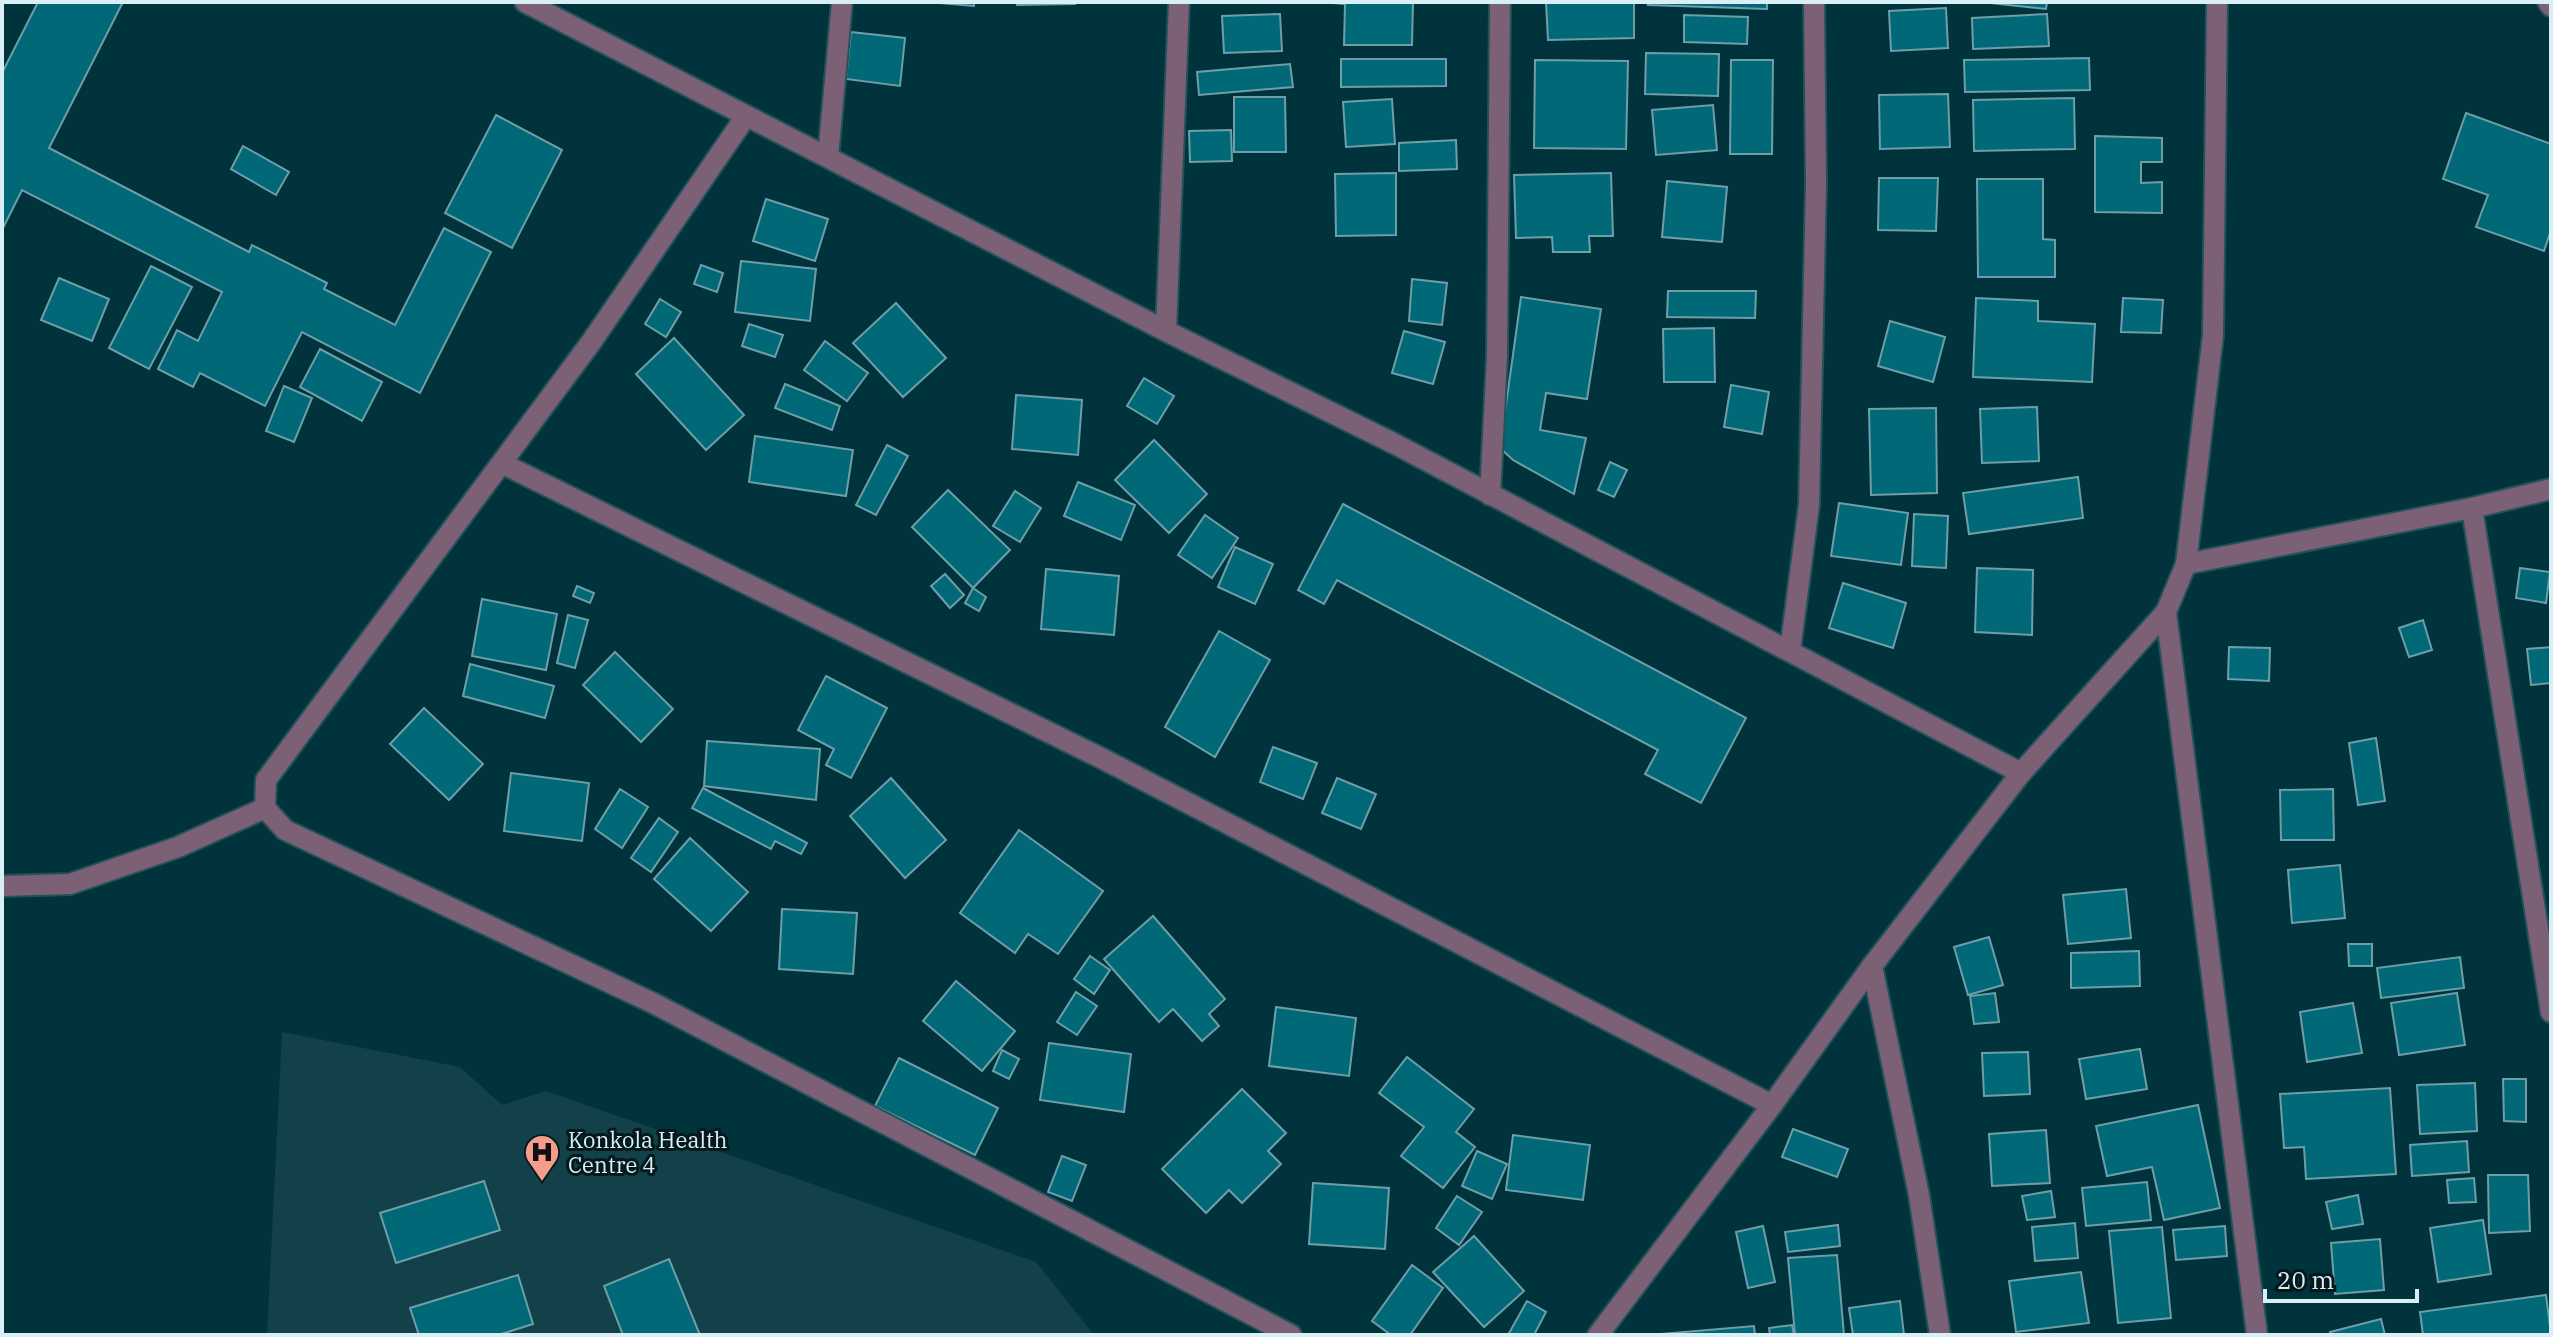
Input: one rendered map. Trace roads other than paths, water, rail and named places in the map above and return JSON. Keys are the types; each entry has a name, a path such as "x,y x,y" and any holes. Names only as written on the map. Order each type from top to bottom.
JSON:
{"street":[{"path":"525,2 1166,331 1393,443 2021,773"},
{"path":"828,157 842,2"},
{"path":"1166,331 1179,2"},
{"path":"1490,495 1497,356 1500,2"},
{"path":"1790,651 1809,505 1816,183 1814,2"},
{"path":"1598,1335 1772,1105 1872,966 2021,773 2166,612 2186,564 2213,335 2217,2"},
{"path":"746,116 592,341 266,780 265,808 285,830 653,1003 1291,1335"},
{"path":"503,464 1103,759 1772,1105"},
{"path":"2186,564 2472,508 2551,489"},
{"path":"2472,508 2551,1012"},
{"path":"2166,612 2257,1335"},
{"path":"2,886 70,884 178,847 265,808"},
{"path":"1872,966 1919,1195 1940,1335"}],"place":[{"name":"Konkola Health Centre 4","path":"542,1183"}]}
